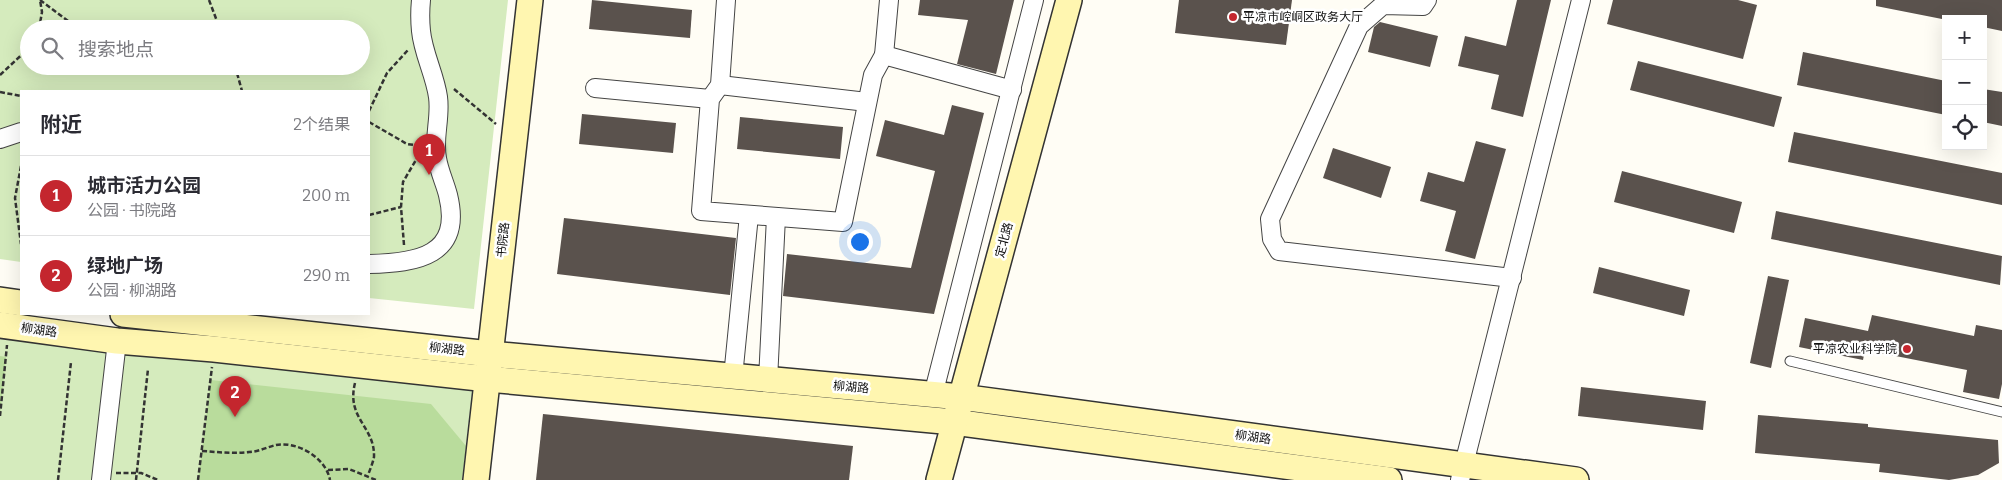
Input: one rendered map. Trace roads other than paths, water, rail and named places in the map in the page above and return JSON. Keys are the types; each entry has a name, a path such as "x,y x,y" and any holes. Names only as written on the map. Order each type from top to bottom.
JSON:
{"main road":[{"name":"书院路","path":"476,480 530,0"},
{"name":"定北路","path":"939,480 1069,0"},
{"name":"柳湖路","path":"0,300 20,302"},
{"name":"柳湖路","path":"132,315 490,354 961,398 1462,473 1576,480"},
{"name":"柳湖路","path":"4,326 117,341 214,349 488,379 954,422 1389,480"}],"street":[{"path":"370,264 406,261 439,249 448,237 451,218 448,195 436,157 439,116 433,73 421,32 421,0"},
{"path":"726,0 701,211 843,222 873,75 884,55 889,0"},
{"path":"933,395 1034,0"},
{"path":"1427,0 1423,6 1383,5 1359,26 1270,220 1272,239 1279,251 1512,278"},
{"path":"1462,473 1581,0"},
{"path":"884,55 1012,90"},
{"path":"595,88 715,92 867,102"},
{"path":"0,139 20,132"},
{"path":"733,377 749,215"},
{"path":"768,380 776,217"},
{"path":"101,477 117,341"}],"lane":[{"path":"1790,361 2002,412"}],"place":[{"name":"平凉市崆峒区政务大厅","path":"1233,17"},
{"name":"城市活力公园","path":"429,175"},
{"name":"平凉农业科学院","path":"1907,349"},
{"name":"绿地广场","path":"235,417"}]}
